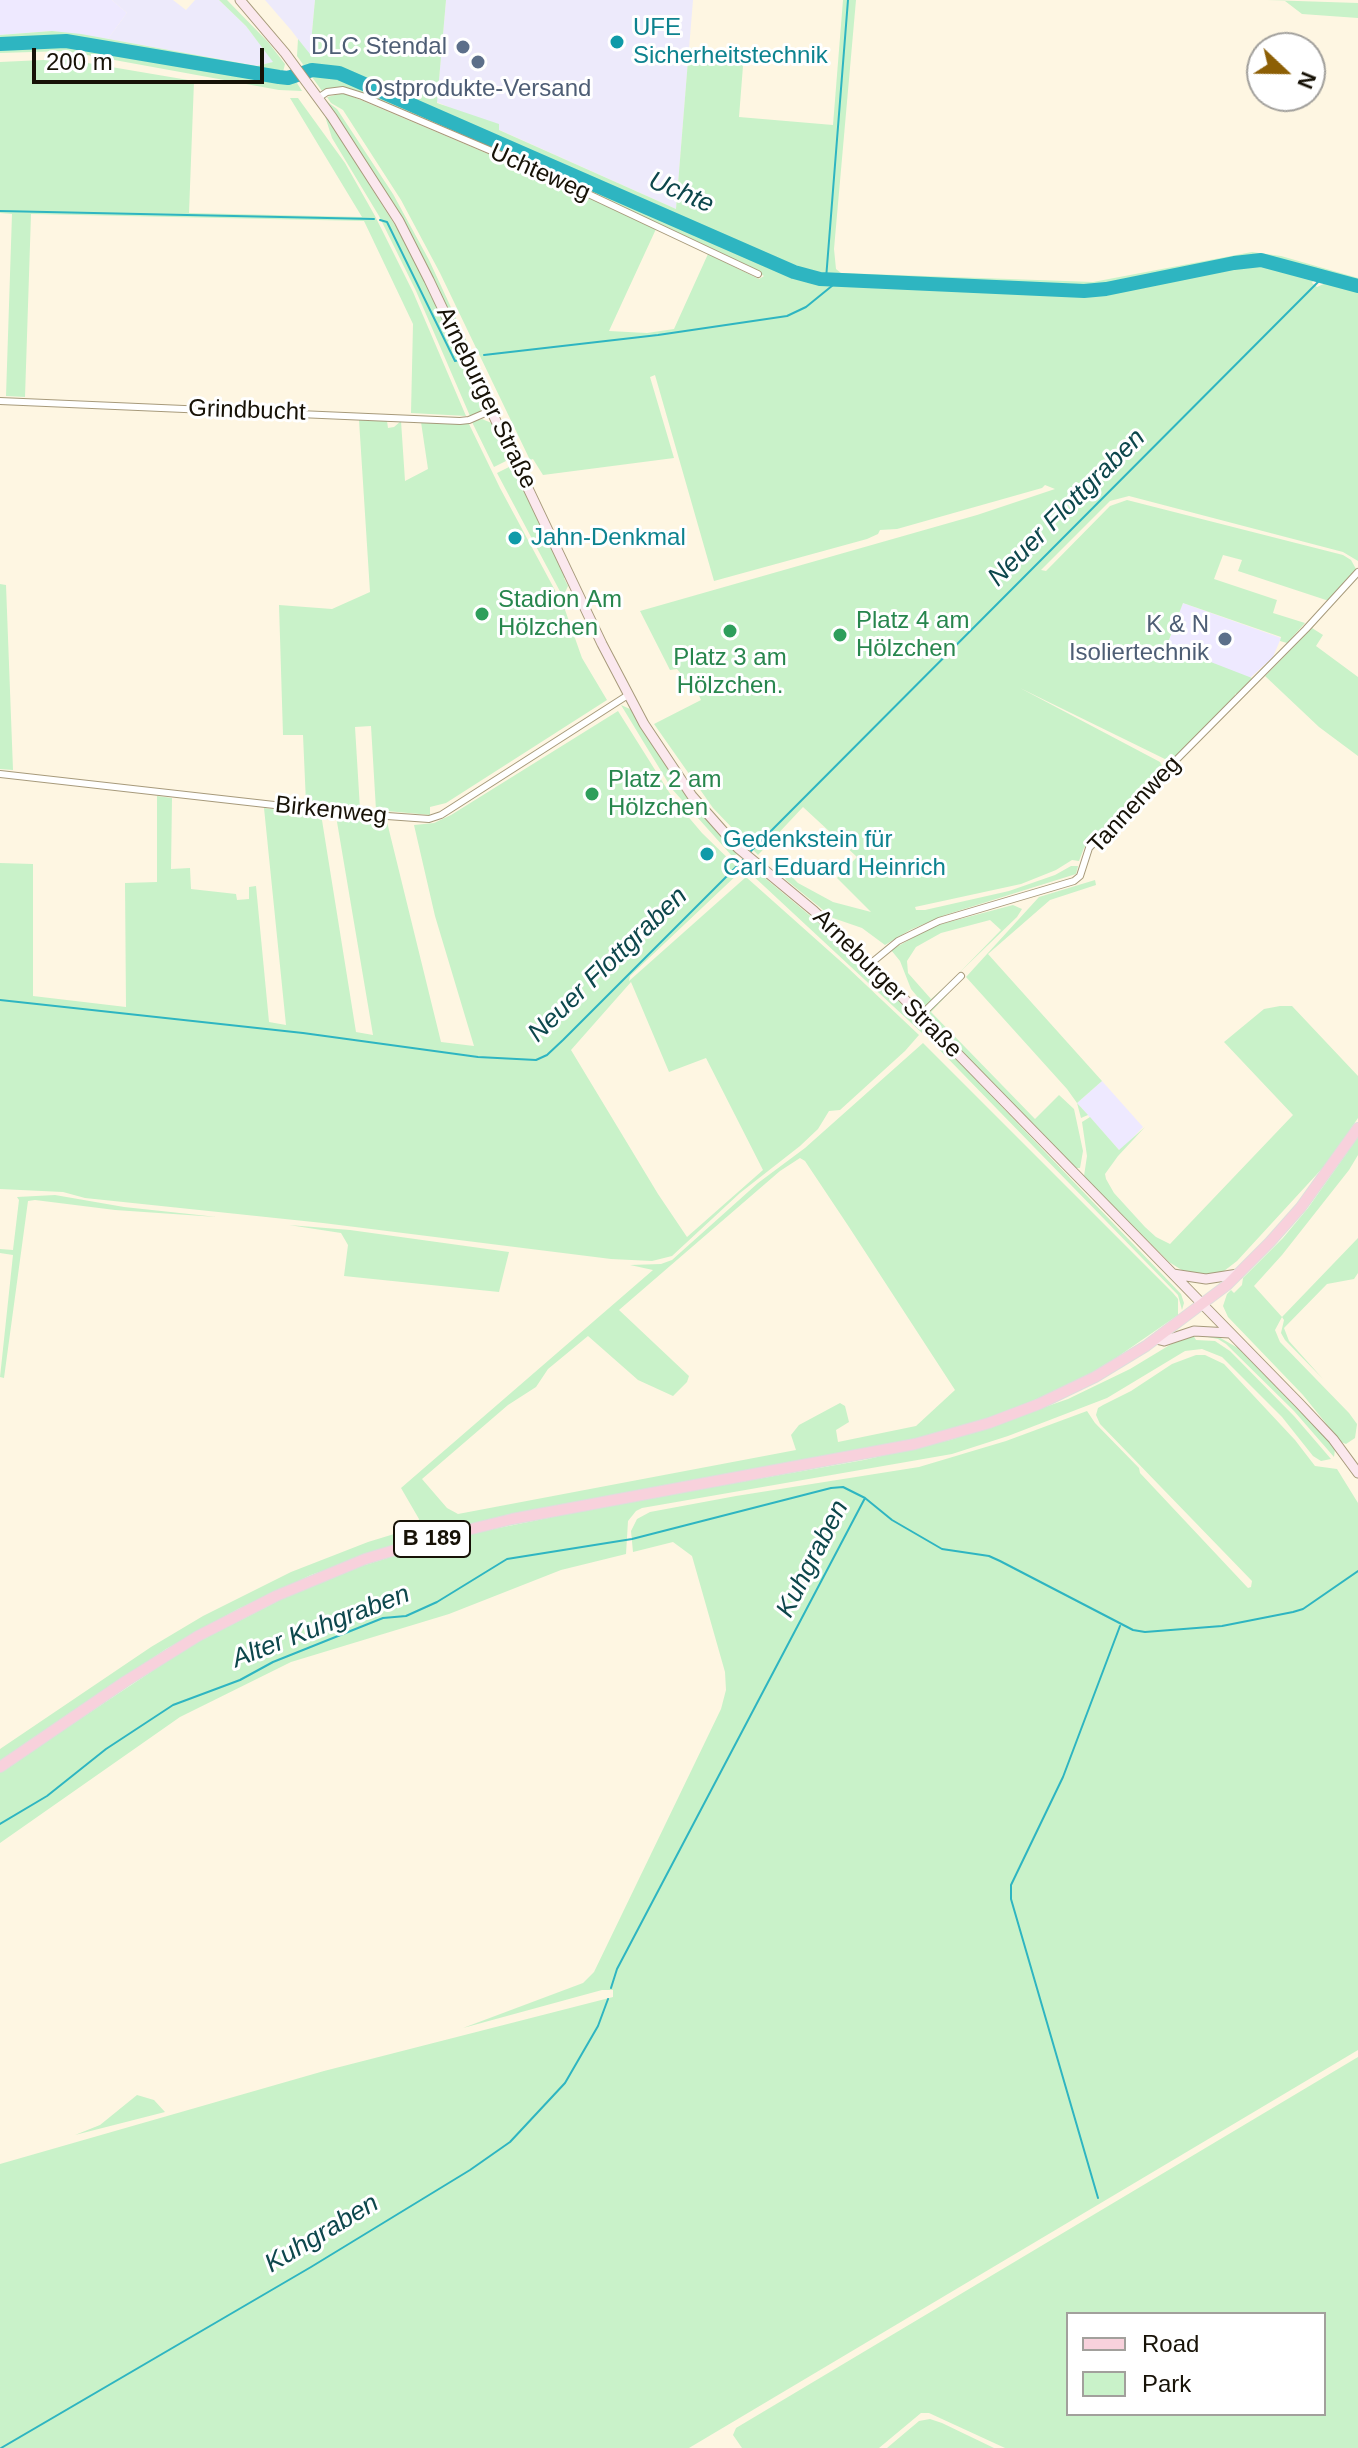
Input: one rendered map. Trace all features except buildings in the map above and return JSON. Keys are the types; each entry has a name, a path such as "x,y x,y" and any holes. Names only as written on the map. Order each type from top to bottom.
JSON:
{"main road":[{"name":"Arneburger Straße","path":"240,0 309,85 363,162 399,221 628,695 685,786 738,848 814,911 870,964 1333,1439 1358,1473"},
{"name":"B 189","path":"0,1767 198,1636 276,1596 365,1559 512,1519 857,1456 953,1435 1039,1404 1095,1377 1156,1339 1238,1274 1301,1207 1358,1128"},
{"path":"1173,1274 1206,1279 1238,1274"},
{"path":"1156,1339 1164,1341 1194,1331 1230,1333"}],"street":[{"name":"Uchteweg","path":"318,98 335,91 362,96 548,175 758,274"},
{"name":"Grindbucht","path":"0,401 460,421 492,410"},
{"name":"Tannenweg","path":"870,964 898,941 939,921 1074,881 1080,876 1089,848 1306,629 1358,572"},
{"name":"Birkenweg","path":"0,774 345,813 429,819 441,815 628,695"},
{"path":"920,1016 961,976"}],"shaded area":[{"path":"0,0 112,0 127,13 108,39 52,31 0,35"},
{"path":"112,0 173,0 186,10 195,0 219,0 246,26 274,62 257,66 108,39 127,13"},
{"path":"265,0 315,0 310,55 291,30"},
{"path":"446,0 693,0 676,209 437,102"},
{"name":"K & N Isoliertechnik","path":"1183,603 1281,638 1273,657 1250,678 1167,645"},
{"path":"1102,1081 1143,1127 1120,1151 1077,1103"}],"green space":[{"path":"219,0 227,0 268,42 285,64 283,72 290,72 302,91 279,90 65,51 0,53 0,35 52,31 257,66 273,62 246,26"},
{"path":"315,0 446,0 437,103 499,124 499,130 676,209 689,48 744,53 739,117 833,125 843,0 856,0 834,249 836,269 841,273 1093,282 1252,252 1281,256 1358,278 1358,283 1261,257 1089,288 999,284 1000,290 1102,293 1251,263 1315,277 1312,283 1317,287 1328,282 1358,290 1358,561 1343,552 1129,496 1110,501 1041,570 1046,571 1110,506 1127,500 1343,555 1351,560 1356,569 1329,601 1238,571 1242,560 1223,555 1214,579 1277,600 1273,613 1305,623 1287,643 1280,641 1281,637 1183,603 1167,645 1252,678 1171,762 1020,688 1160,762 1163,768 1161,773 1084,848 1079,861 1072,860 1021,884 915,907 916,910 925,910 1009,891 1071,866 1078,866 1076,874 945,915 885,945 862,928 833,918 785,879 789,874 798,883 833,902 871,912 837,878 857,857 803,807 758,855 713,808 654,724 701,700 694,684 677,669 670,670 640,611 977,515 1055,489 1045,485 897,529 880,530 867,539 714,581 655,375 650,377 674,458 543,475 533,459 530,460 440,273 401,200 343,110 327,97 344,93 585,195 656,229 609,331 647,333 674,329 708,254 759,279 764,276 616,203 364,94 343,87 322,91 297,56 298,39 310,54"},
{"path":"1267,0 1358,3 1358,18 1302,14 1285,1"},
{"path":"64,59 194,81 189,213 362,217 290,98 298,98 345,163 375,216 413,292 466,416 411,413 413,324 364,221 31,214 25,397 6,396 12,214 0,213 0,62"},
{"path":"325,100 337,109 393,194 429,260 487,385 484,385 396,207"},
{"path":"324,113 405,241 484,403 480,412 470,416 416,291 379,216 332,138"},
{"path":"482,419 494,424 509,456 494,467 472,422"},
{"name":"Stadion Am Hölzchen","path":"359,420 387,421 388,428 401,421 405,481 428,469 421,422 469,424 564,607 582,658 607,700 446,803 430,807 430,815 376,810 371,726 355,727 360,809 306,803 303,735 283,735 279,605 332,609 370,592"},
{"path":"514,468 567,576 564,578 568,586 563,597 497,473"},
{"path":"0,584 6,585 13,770 0,769"},
{"path":"1312,628 1323,635 1316,646 1358,677 1358,756 1319,727 1265,676"},
{"path":"621,705 630,709 694,806 738,854 732,856 672,789"},
{"path":"618,711 674,800 741,871 630,976 629,981 746,877 919,1035 840,1110 829,1111 818,1129 800,1146 740,1193 672,1256 652,1261 611,1259 323,1223 85,1198 63,1192 0,1189 0,863 33,864 33,996 126,1007 125,883 157,882 157,796 172,798 171,869 190,868 191,889 236,894 237,900 249,899 249,887 256,886 269,1022 286,1025 264,808 286,811 289,816 298,817 300,812 321,814 356,1032 373,1035 336,816 387,822 441,1042 474,1046 435,916 414,825 434,823","holes":["631,982 669,1072 706,1058 763,1170 687,1237 571,1050"]},
{"path":"753,868 862,963 923,1025 922,1033 750,873"},
{"path":"1095,880 1096,885 1050,900 988,954 1102,1081 1077,1103 966,977 1039,897"},
{"path":"1013,905 1022,909 1017,917 959,973 1001,930 990,920 941,933 916,947 907,961 908,973 931,999 957,976 926,1007 911,989 900,961 891,950 934,926"},
{"path":"946,995 931,1012 1035,1119 1059,1095 1074,1109 1083,1151 1080,1168 1075,1168 927,1017 929,1010"},
{"path":"1292,1006 1358,1076 1358,1118 1329,1161 1237,1261 1213,1275 1188,1274 1169,1262 1084,1176 1087,1156 1082,1122 1090,1117 1119,1150 1145,1127 1118,1156 1105,1174 1106,1179 1114,1193 1145,1227 1170,1244 1293,1115 1224,1042 1264,1009"},
{"path":"926,1036 935,1037 1181,1294 1184,1303 1182,1310 1178,1295"},
{"path":"923,1043 1173,1293 1178,1299 1178,1315 1100,1369 1052,1393 987,1419 925,1438 498,1517 407,1541 311,1575 238,1609 166,1649 0,1761 0,1749 151,1647 203,1616 291,1572 417,1527 419,1519 401,1488 653,1270 630,1265 661,1264 672,1260 758,1183 805,1148","holes":["800,1158 805,1161 955,1390 916,1426 838,1442 836,1430 849,1422 845,1406 840,1403 799,1425 791,1435 796,1450 458,1514 447,1508 422,1479 508,1405 536,1387 548,1369 588,1336 638,1380 673,1396 689,1376 619,1310 780,1171"]},
{"path":"1077,1103 1088,1115 1081,1118"},
{"path":"1358,1137 1358,1155 1349,1170 1254,1286 1282,1317 1275,1330 1280,1342 1357,1424 1355,1438 1346,1444 1228,1317 1223,1306 1227,1294 1231,1290 1234,1293 1242,1285 1243,1278 1308,1208"},
{"path":"55,1195 124,1207 217,1217 28,1201 4,1378 0,1377 13,1255 0,1253 0,1249 13,1250 17,1197"},
{"path":"289,1225 350,1230 509,1252 499,1292 344,1276 348,1245 341,1233"},
{"path":"1358,1238 1358,1273 1354,1279 1327,1284 1284,1328 1289,1341 1323,1379 1285,1340 1281,1333 1282,1317"},
{"path":"1193,1335 1196,1340 1215,1341 1230,1351 1331,1459 1321,1461 1313,1456 1282,1417 1222,1357 1202,1349 1185,1351 1107,1398 952,1454 642,1508 628,1521 626,1554 561,1570 449,1614 291,1662 180,1717 0,1843 0,1772 190,1646 288,1596 355,1568 459,1536 864,1460 950,1440 1068,1399"},
{"path":"1197,1335 1217,1336 1238,1348 1316,1427 1335,1449 1334,1457 1294,1411 1226,1344 1218,1339"},
{"path":"1205,1355 1224,1364 1315,1466 1337,1469 1358,1503 1358,2050 689,2448 0,2448 0,2164 324,2071 613,1997 613,1990 602,1990 463,2028 583,1983 594,1972 721,1709 726,1690 725,1672 692,1556 673,1542 633,1552 631,1531 637,1519 650,1512 736,1496 919,1467 1006,1441 1087,1411 1139,1468 1140,1473 1248,1588 1252,1581 1100,1424 1096,1415 1103,1405 1172,1364"},
{"path":"1358,2057 1358,2448 1005,2448 929,2413 921,2413 879,2448 742,2448 733,2435 736,2428"},
{"path":"137,2095 154,2100 165,2112 75,2135 100,2125"},
{"path":"930,2419 994,2448 887,2448 919,2421"}],"waterway":[{"path":"826,279 848,0"},
{"name":"Uchte","path":"0,44 66,41 288,78 312,70 339,73 794,272 820,279 1084,291 1261,260 1358,286"},
{"path":"0,211 374,219"},
{"path":"380,220 387,222 455,361 459,360"},
{"name":"Neuer Flottgraben","path":"749,853 1324,276"},
{"path":"484,355 787,316 806,307 838,281"},
{"name":"Neuer Flottgraben","path":"0,1000 303,1033 478,1057 536,1060 547,1055 563,1040 745,858"},
{"name":"Alter Kuhgraben","path":"0,1824 47,1796 106,1749 173,1705 240,1680 273,1662 383,1618 406,1616 437,1602 507,1559 632,1539 831,1488 843,1487 865,1498"},
{"name":"Kuhgraben","path":"611,1988 617,1969 865,1498 892,1520 942,1549 989,1556 1133,1630 1145,1632 1222,1626 1293,1612 1303,1609 1358,1571"},
{"path":"1098,2198 1011,1899 1011,1885 1063,1777 1120,1626"},
{"name":"Kuhgraben","path":"1,2448 311,2267 470,2170 510,2142 565,2083 598,2026 608,1999"}],"place":[{"name":"UFE Sicherheitstechnik","path":"617,42"},
{"name":"DLC Stendal","path":"463,47"},
{"name":"Ostprodukte-Versand","path":"478,62"},
{"name":"Jahn-Denkmal","path":"515,538"},
{"name":"Stadion Am Hölzchen","path":"482,614"},
{"name":"Platz 3 am Hölzchen.","path":"730,631"},
{"name":"Platz 4 am Hölzchen","path":"840,635"},
{"name":"K & N Isoliertechnik","path":"1225,639"},
{"name":"Platz 2 am Hölzchen","path":"592,794"},
{"name":"Gedenkstein für Carl Eduard Heinrich","path":"707,854"}]}
